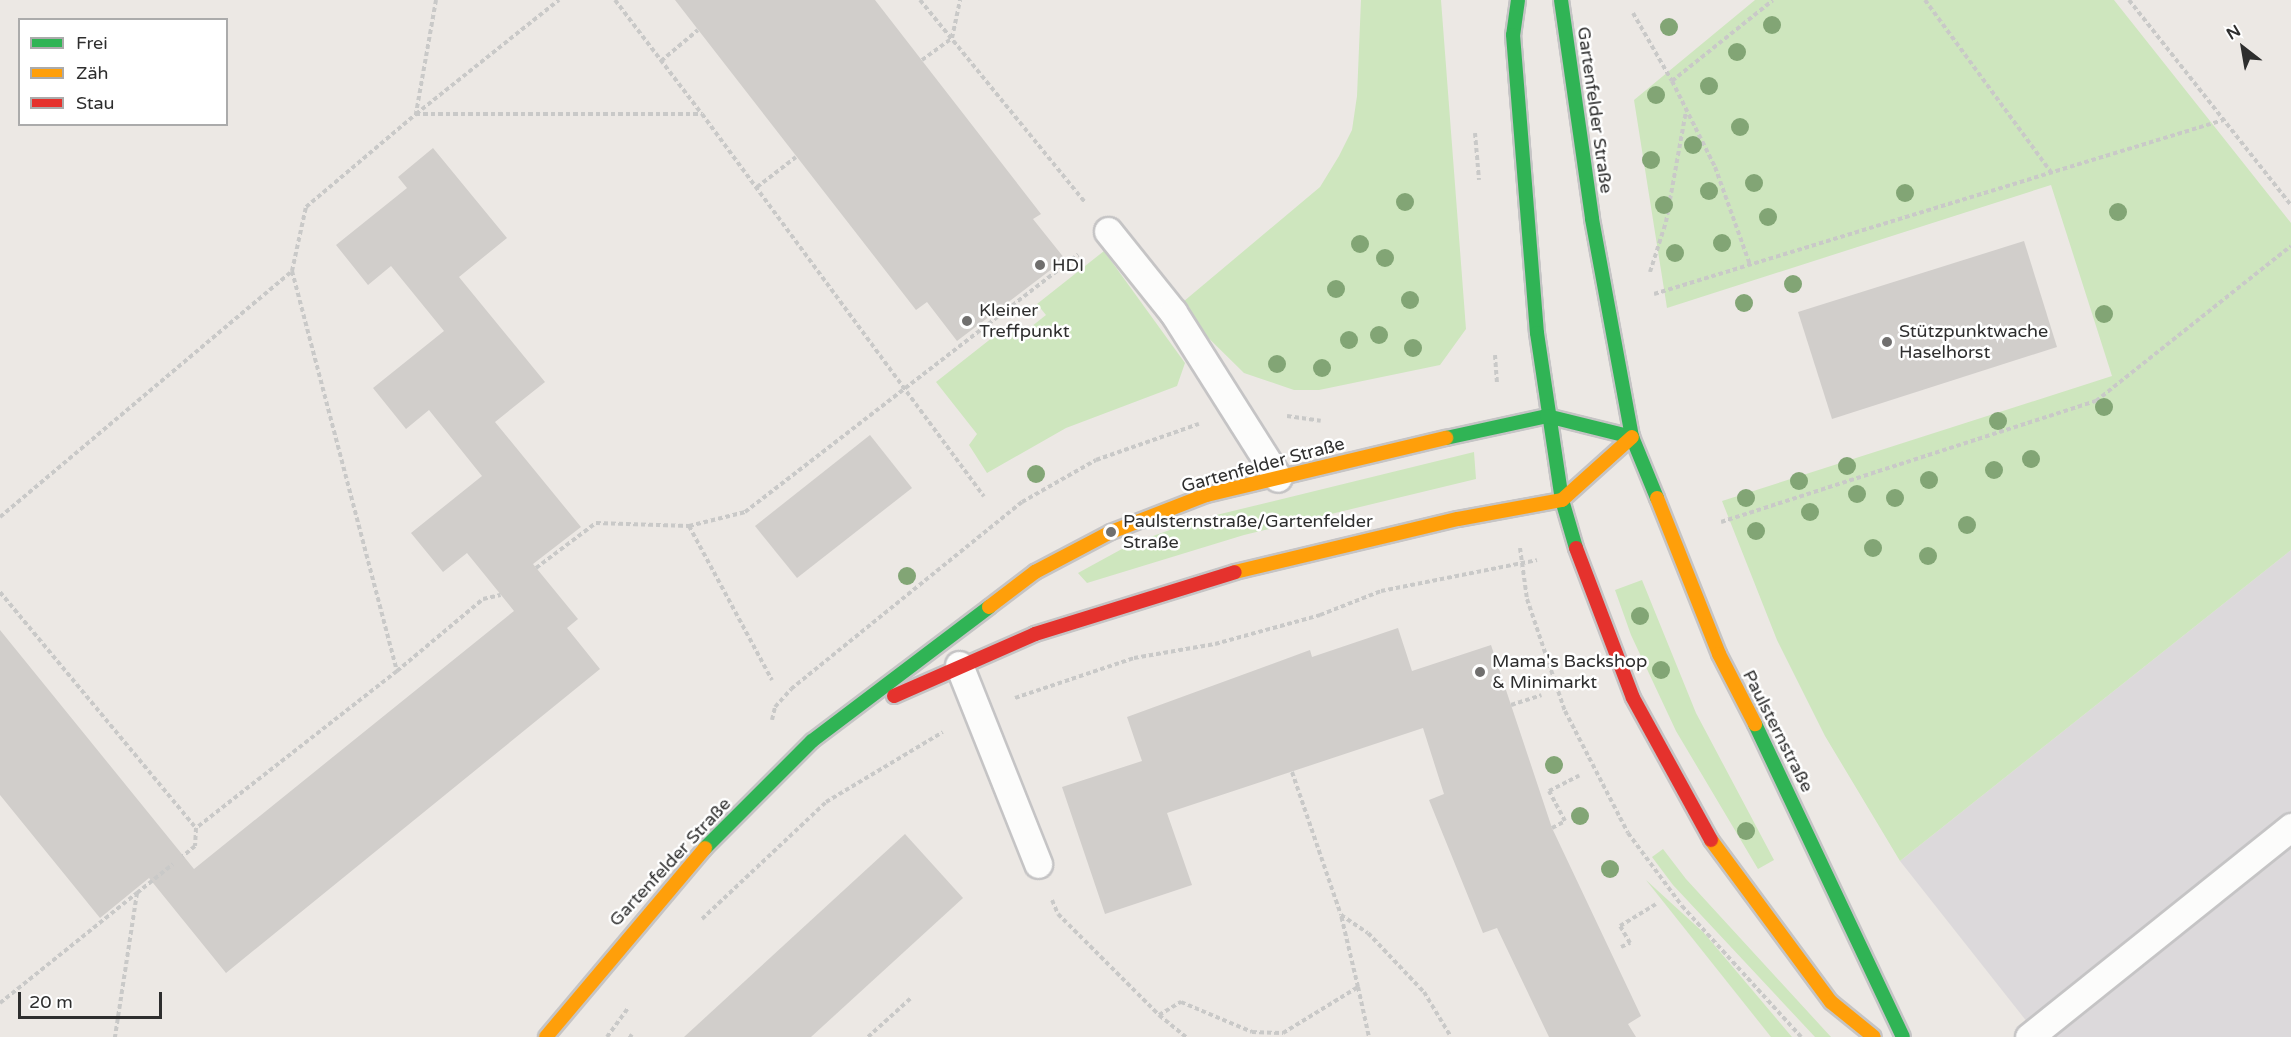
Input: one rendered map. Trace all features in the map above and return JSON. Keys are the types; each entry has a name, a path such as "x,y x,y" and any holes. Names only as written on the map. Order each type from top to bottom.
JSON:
{"main road":[{"path":"1518,0 1513,35 1547,416 1562,500 1577,553 1633,698 1721,858 1831,1002 1874,1037"},
{"name":"Gartenfelder Straße","path":"546,1037 693,860 833,724 1035,572 1111,532 1195,499 1547,416 1632,436 1587,185 1561,0"},
{"path":"1562,500 1632,436"},
{"name":"Paulsternstraße","path":"1632,436 1716,645 1804,822 1903,1037"},
{"name":"Gartenfelder Straße","path":"833,724 959,665 1045,630 1225,574 1458,519 1562,500"}],"lane":[{"path":"1108,231 1173,312 1278,478"},
{"path":"959,665 1038,864"},
{"path":"2029,1037 2291,826"}],"path":[{"path":"416,114 436,0"},
{"path":"397,671 292,272 306,207 416,114 560,0"},
{"path":"615,0 757,187 903,389 984,496"},
{"path":"536,568 596,523 689,526 745,512 1108,231 920,0"},
{"path":"922,60 952,38 960,0"},
{"path":"1671,81 1773,0"},
{"path":"1925,0 2053,175"},
{"path":"2129,0 2291,205"},
{"path":"1633,13 1715,167 1750,265"},
{"path":"661,61 698,30"},
{"path":"1650,272 1666,222 1686,110"},
{"path":"416,114 702,114"},
{"path":"1654,294 2053,175 2223,120"},
{"path":"757,187 796,157"},
{"path":"1720,522 2096,401 2291,246"},
{"path":"0,517 292,272"},
{"path":"689,526 772,680"},
{"path":"0,591 196,828 195,846 183,856"},
{"path":"196,828 397,671 483,599 501,595"},
{"path":"1532,617 1565,711 1634,841 1682,906 1802,1037"},
{"path":"1511,705 1541,695"},
{"path":"1292,772 1341,915 1370,1037"},
{"path":"1552,828 1565,821 1549,791 1579,776"},
{"path":"0,1003 173,864"},
{"path":"1038,864 1058,914 1159,1015 1186,1037"},
{"path":"115,1037 137,893"},
{"path":"1621,947 1630,943 1620,926 1656,904"},
{"path":"1341,915 1368,933 1424,992 1450,1037"},
{"path":"1159,1015 1181,1002 1252,1032 1283,1033 1358,987"},
{"path":"868,1037 911,998"}],"shaded area":[{"path":"2291,550 2291,1037 2039,1037 1900,861"}],"green space":[{"path":"1361,0 1441,0 1466,329 1440,365 1319,390 1294,390 1244,373 1177,307 1320,187 1339,156 1352,130 1357,96"},
{"path":"1755,0 2114,0 2291,223 2291,550 1900,861 1825,736 1777,640 1722,501 2112,376 2051,185 1667,308 1634,100"},
{"path":"1104,251 1185,363 1177,386 1066,428 987,473 969,445 977,434 936,382 1007,326 1017,338 1046,315 1037,304"},
{"path":"1474,452 1476,479 1244,535 1087,583 1078,573 1131,544 1200,519"},
{"path":"1642,580 1696,713 1774,860 1758,869 1676,731 1631,635 1615,590"},
{"path":"1663,849 1686,879 1831,1037 1815,1037 1673,885 1652,857"},
{"path":"1646,880 1704,933 1792,1037 1771,1037"}],"building":[{"path":"675,0 875,0 1041,214 1033,219 1065,259 957,341 927,302 916,310"},
{"path":"433,148 507,238 459,277 545,382 495,422 581,527 533,564 578,619 567,628 600,669 226,973 149,878 100,918 0,795 0,630 194,869 514,611 467,553 443,572 411,533 482,476 429,410 406,429 373,388 444,331 391,266 368,285 336,245 407,188 398,177"},
{"path":"2024,241 2057,347 1832,419 1798,312"},
{"path":"870,435 912,488 797,578 755,526"},
{"path":"1398,628 1412,671 1491,645 1552,828 1641,1016 1628,1024 1636,1037 1549,1037 1497,928 1483,933 1429,800 1444,794 1423,728 1167,813 1192,885 1105,914 1062,787 1142,761 1127,717 1310,650 1312,657"},
{"path":"905,834 963,898 811,1037 684,1037"}],"traffic: fast":[{"path":"1518,0 1513,35 1537,333 1562,500 1576,548"},
{"path":"1561,0 1592,219 1632,437 1657,498"},
{"path":"1446,438 1547,416 1632,437"},
{"path":"705,848 812,741 989,607"},
{"path":"1755,724 1903,1037"}],"traffic: slow":[{"path":"1235,572 1458,519 1562,500 1632,437"},
{"path":"989,607 1035,572 1111,532 1206,495 1446,438"},
{"path":"1657,498 1719,654 1755,724"},
{"path":"1711,840 1831,1002 1874,1037"},
{"path":"546,1037 705,848"}],"traffic: jam":[{"path":"1576,548 1633,698 1711,840"},
{"path":"894,696 1035,634 1235,572"}],"place":[{"name":"HDI","path":"1040,265"},
{"name":"Kleiner Treffpunkt","path":"967,321"},
{"name":"Stützpunktwache Haselhorst","path":"1887,342"},
{"name":"Paulsternstraße/Gartenfelder Straße","path":"1111,532"},
{"name":"Mama's Backshop & Minimarkt","path":"1480,672"}]}
